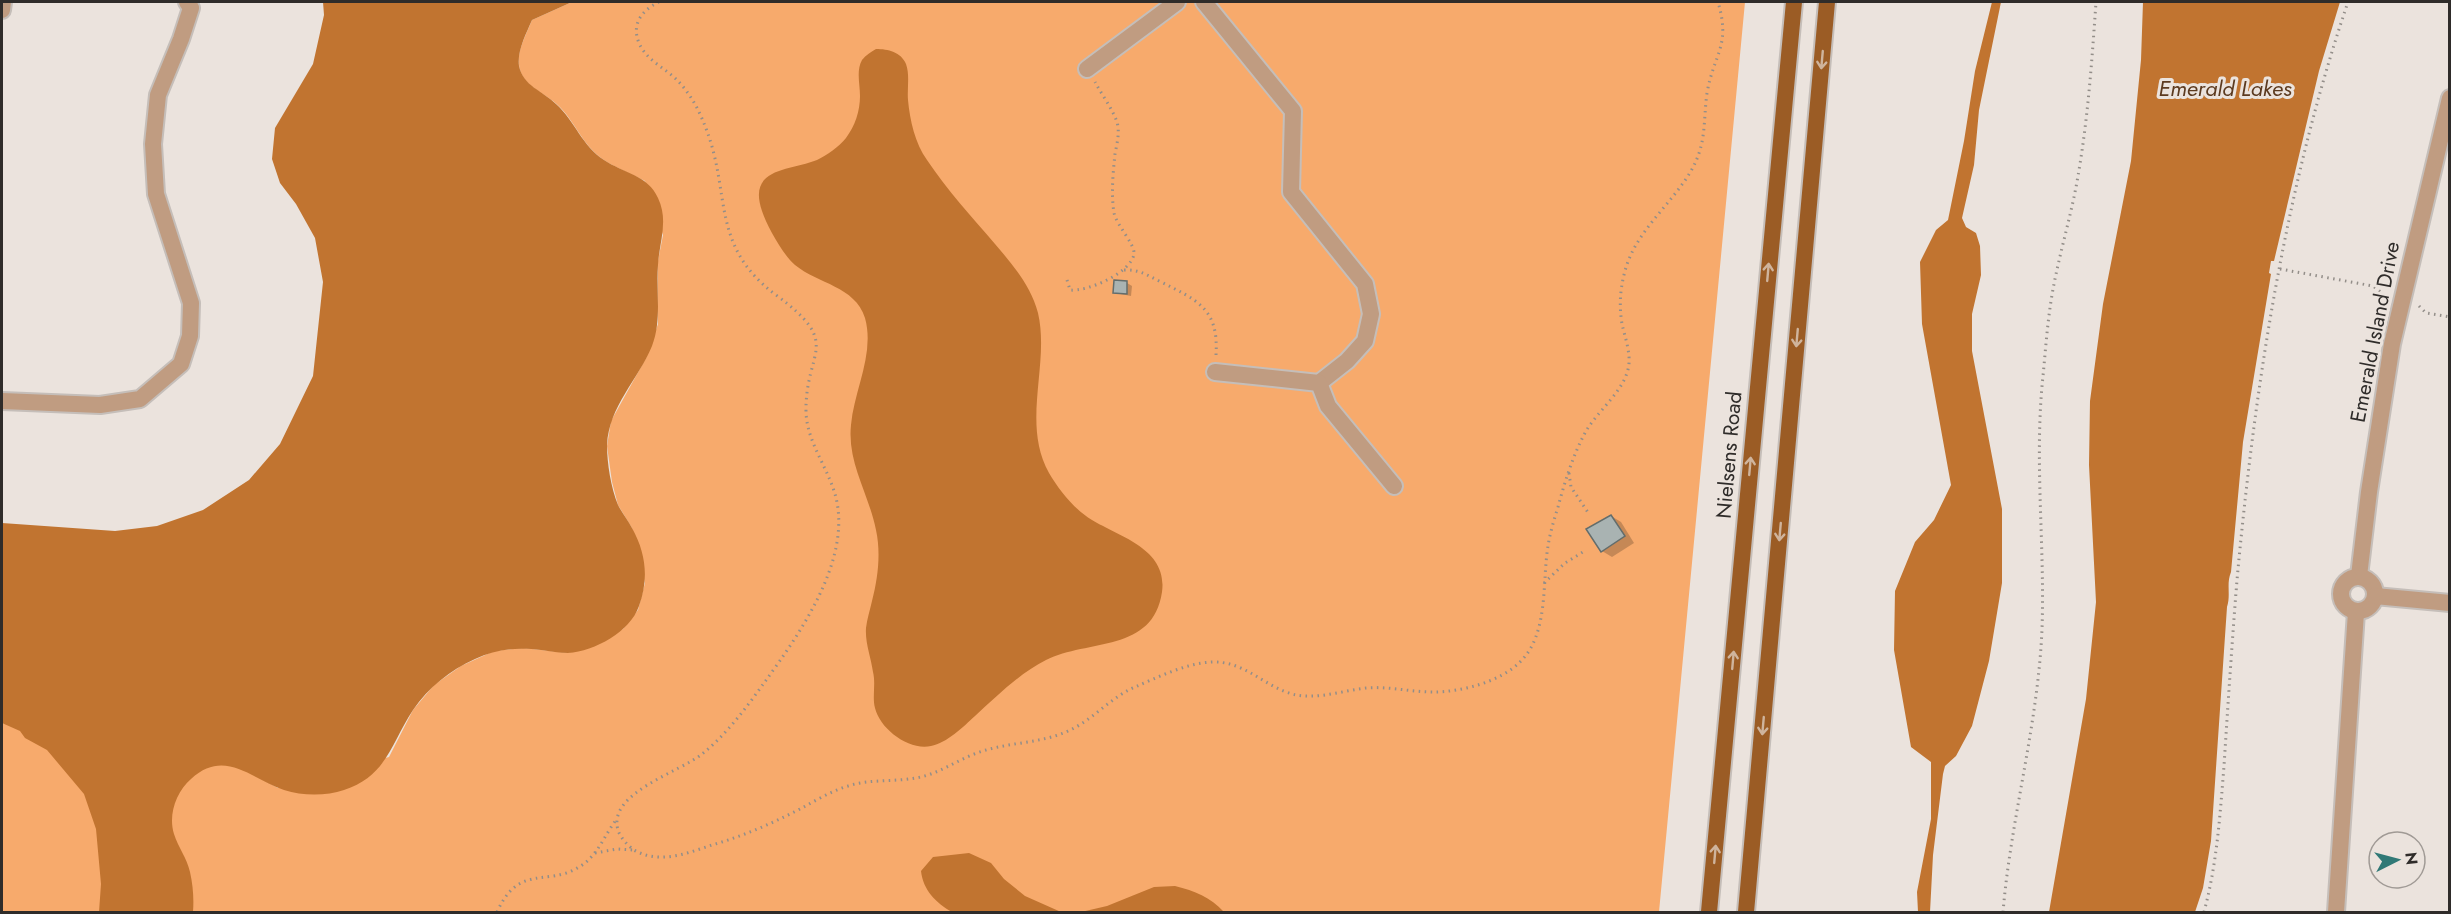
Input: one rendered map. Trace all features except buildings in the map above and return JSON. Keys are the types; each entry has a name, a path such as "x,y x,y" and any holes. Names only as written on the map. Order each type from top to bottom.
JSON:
{"main road":[{"name":"Nielsens Road","path":"1709,912 1794,2"},
{"path":"1746,912 1827,2"}],"street":[{"path":"2,10 3,2"},
{"path":"2,401 100,405 140,399 181,364 190,336 191,303 156,194 153,144 158,95 184,28 190,8 187,2"},
{"path":"1087,69 1177,2"},
{"path":"1204,2 1293,111 1291,192 1365,284 1371,314 1365,341 1347,361 1319,383 1215,372"},
{"name":"Emerald Island Drive","path":"2359,576 2370,481 2392,344 2450,98"},
{"path":"1319,383 1328,406 1394,486"},
{"path":"2359,576 2372,584 2375,596 2368,608 2356,612 2343,603 2340,592 2346,581 2359,576"},
{"path":"2375,596 2450,603"},
{"path":"2336,912 2356,612"}],"path":[{"path":"495,912 507,895 522,883 541,876 577,869 595,853 622,806 636,792 703,754 730,726 763,685 816,604 836,543 840,513 832,485 810,439 806,411 817,348 815,334 806,319 759,282 745,266 732,242 714,154 692,99 678,81 645,54 636,39 637,20 646,8 659,2"},
{"path":"595,853 616,849 635,850 653,856 674,857 765,826 846,786 864,782 923,777 976,753 1062,734 1090,719 1127,690 1187,667 1212,662 1238,666 1284,692 1305,697 1365,688 1436,692 1467,688 1513,668 1527,656 1537,633 1548,543 1569,472 1586,432 1621,386 1628,372 1629,355 1620,313 1621,285 1627,259 1658,213 1682,185 1703,146 1707,94 1723,42 1724,27 1718,2"},
{"path":"2003,912 2038,694 2042,629 2038,454 2042,378 2054,286 2078,177 2090,88 2096,2"},
{"path":"2204,912 2212,885 2218,836 2237,581 2253,423 2280,269 2315,112 2348,2"},
{"path":"1067,280 1070,290 1078,291 1102,282 1123,270 1130,263 1134,254 1133,248 1115,218 1113,204 1113,183 1119,136 1117,124 1113,112 1087,69"},
{"path":"2280,269 2373,286 2384,297 2421,307 2426,313 2450,318"},
{"path":"1123,270 1145,273 1193,297 1203,306 1213,320 1217,335 1215,372"},
{"path":"1569,472 1571,487 1589,514"},
{"path":"1544,583 1565,563 1583,552"},
{"path":"616,819 620,837 635,850"}],"shaded area":[{"path":"572,2 1745,2 1659,912 2,912 2,723 237,766 278,788 389,757 413,710 434,685 461,666 494,651 523,648 568,653 623,629 638,610 645,583 632,528 618,505 607,446 611,421 646,358 658,324 658,261 663,235 645,181 614,166 596,154 567,115 553,101 527,82 521,72 519,53 532,20"}],"water":[{"path":"323,2 572,2 532,20 519,54 521,73 529,83 563,111 596,154 642,179 654,190 663,215 655,336 646,358 618,406 609,431 607,445 610,475 616,498 637,537 643,557 645,576 642,596 628,624 620,632 600,644 568,653 532,649 507,650 491,653 466,663 440,680 419,702 379,767 358,784 344,790 322,794 299,793 284,790 227,766 215,766 203,770 181,790 172,819 174,834 190,872 193,912 99,912 101,884 96,829 84,794 47,750 25,738 20,731 2,723 2,523 115,531 157,526 203,510 249,480 280,444 313,376 323,282 315,238 296,204 280,183 272,159 275,128 313,64 324,15"},
{"path":"1992,2 2001,2 1979,110 1974,165 1962,218 1966,227 1976,233 1980,246 1981,275 1972,314 1972,351 2002,509 2002,583 1989,661 1972,726 1956,756 1945,766 1943,774 1933,855 1930,912 1918,912 1917,892 1931,819 1931,762 1911,747 1894,650 1895,591 1915,542 1934,520 1951,485 1922,324 1920,262 1936,230 1948,220 1975,71"},
{"name":"Emerald Lakes","path":"2143,2 2340,2 2319,71 2274,261 2271,261 2269,273 2271,274 2243,442 2229,581 2211,841 2203,888 2195,912 2049,912 2086,699 2096,602 2089,465 2090,401 2103,304 2131,161 2141,60"},
{"path":"876,49 894,52 904,60 908,73 908,100 912,124 923,153 951,193 1015,268 1035,303 1041,332 1037,434 1041,454 1049,473 1080,511 1140,546 1150,555 1158,565 1162,577 1162,592 1156,612 1146,625 1132,635 1063,654 1036,665 949,738 931,746 922,747 905,742 889,731 878,716 874,704 874,677 866,628 876,583 878,548 873,517 855,465 851,439 853,412 866,358 865,318 860,307 845,292 804,271 790,260 768,224 759,197 760,186 766,178 784,169 817,160 840,145 846,138 859,107 860,64"},
{"path":"969,853 991,863 1004,879 1025,896 1061,912 952,912 927,890 921,871 933,857"},
{"path":"1175,886 1202,895 1224,912 1081,912 1107,906 1154,887"}]}
